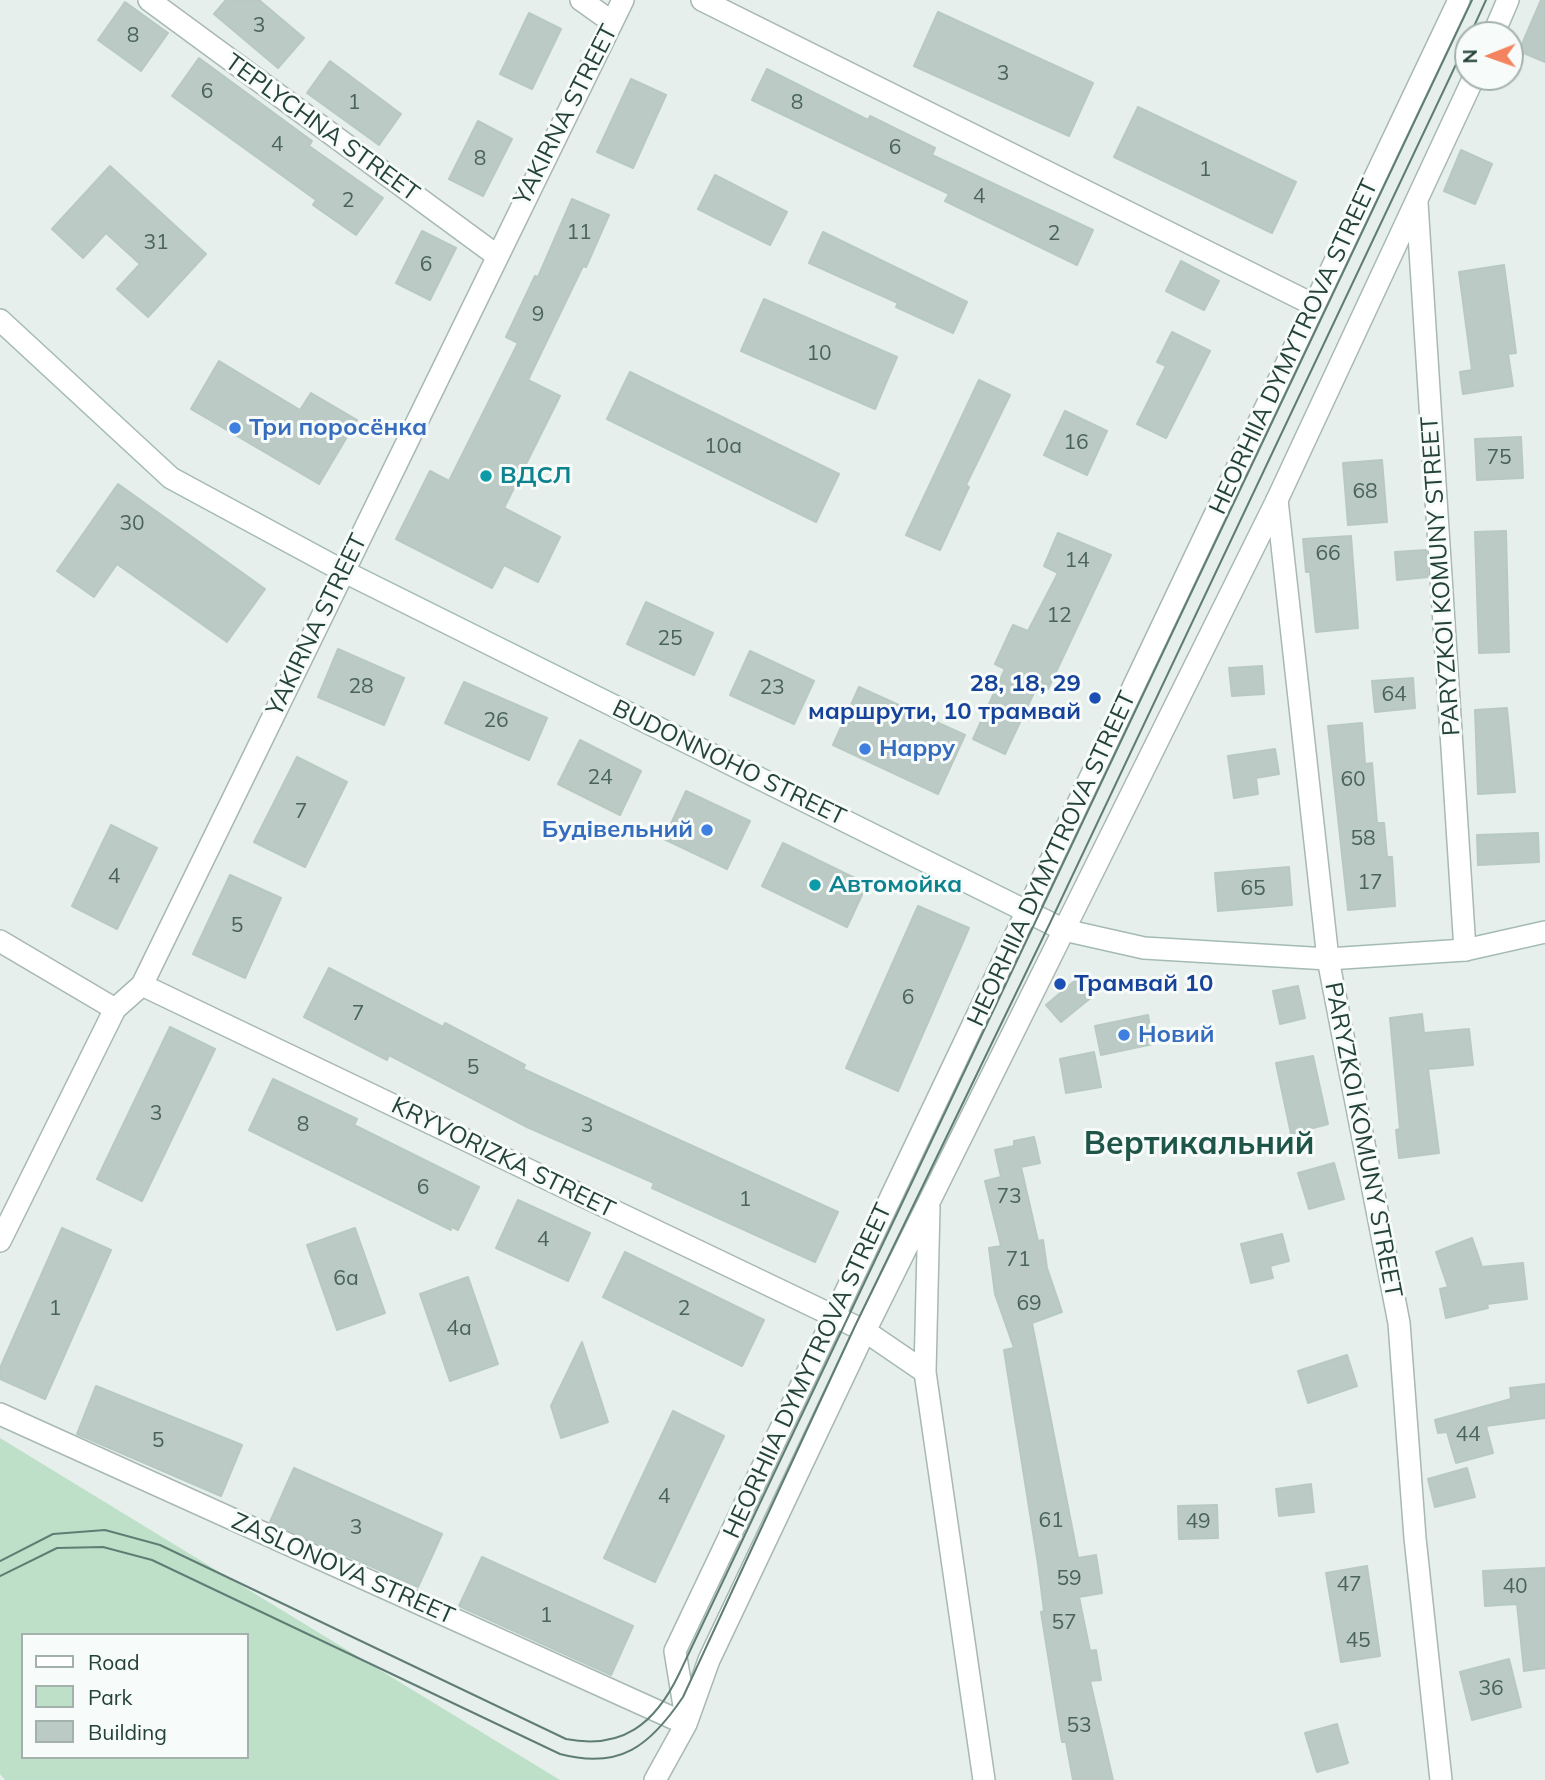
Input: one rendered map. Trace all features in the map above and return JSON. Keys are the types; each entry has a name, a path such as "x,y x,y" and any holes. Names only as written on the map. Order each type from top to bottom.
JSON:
{"street":[{"name":"TEPLYCHNA STREET","path":"149,0 496,255"},
{"path":"581,0 612,22"},
{"name":"YAKIRNA STREET","path":"0,1241 115,1009 142,985 496,255 624,0"},
{"path":"702,0 1314,305"},
{"name":"HEORHIIA DYMYTROVA STREET","path":"686,1724 675,1651 1459,0"},
{"path":"1499,21 1508,0"},
{"name":"HEORHIIA DYMYTROVA STREET","path":"655,1780 686,1724 709,1660 929,1198 1277,500 1468,91"},
{"name":"PARYZKOI KOMUNY STREET","path":"1417,202 1465,950"},
{"name":"BUDONNOHO STREET","path":"0,320 171,478 343,571 1064,930 1144,948 1328,959 1465,950 1545,932"},
{"name":"PARYZKOI KOMUNY STREET","path":"1277,500 1328,959 1399,1323 1415,1538 1441,1780"},
{"path":"0,941 115,1009"},
{"name":"KRYVORIZKA STREET","path":"142,985 865,1331"},
{"name":"HEORHIIA DYMYTROVA STREET","path":"929,1198 925,1372 984,1780"},
{"name":"HEORHIIA DYMYTROVA STREET","path":"865,1331 925,1372"},
{"name":"ZASLONOVA STREET","path":"0,1414 686,1724"}],"green space":[{"path":"0,1438 560,1780 5,1780 0,1774"}],"building":[{"path":"226,0 259,0 304,38 278,68 214,14"},
{"path":"1541,0 1545,0 1545,62 1524,53 1524,39"},
{"path":"125,2 168,33 141,71 98,40"},
{"path":"938,12 1093,83 1069,136 914,66"},
{"path":"529,13 561,29 532,89 500,74"},
{"path":"199,58 312,141 309,146 383,198 356,235 313,205 316,200 172,96"},
{"path":"330,61 401,114 379,145 307,93"},
{"path":"767,69 868,120 870,116 935,148 932,155 1093,230 1077,265 945,201 949,194 752,100"},
{"path":"631,79 666,95 633,168 597,152"},
{"path":"1138,107 1296,182 1272,233 1114,157"},
{"path":"478,121 512,139 483,196 449,179"},
{"path":"1461,150 1492,164 1475,204 1444,191"},
{"path":"110,166 206,254 148,317 117,289 140,264 106,233 83,258 52,229"},
{"path":"715,175 787,212 770,245 698,209"},
{"name":"ВДСЛ","path":"572,199 609,215 586,267 583,266 528,380 560,396 504,508 560,537 538,582 504,565 492,588 396,539 430,471 449,481 518,343 506,337 535,276 538,277"},
{"path":"422,231 456,248 430,300 396,283"},
{"path":"823,232 967,302 953,333 896,307 898,303 809,263"},
{"path":"1181,261 1219,281 1204,310 1166,291"},
{"path":"1504,265 1516,353 1508,354 1513,386 1463,394 1460,372 1472,370 1459,272"},
{"path":"764,299 897,357 875,409 741,351"},
{"path":"1172,332 1210,351 1166,438 1137,424 1166,366 1157,362"},
{"path":"219,361 300,410 311,393 357,420 319,484 191,409"},
{"path":"630,372 839,474 816,522 607,419"},
{"path":"979,380 1010,395 966,485 969,487 940,550 906,535"},
{"path":"1065,411 1107,431 1087,475 1044,455"},
{"path":"1521,437 1523,478 1477,480 1475,439"},
{"path":"1382,460 1387,522 1348,525 1343,463"},
{"path":"118,484 265,589 227,642 117,564 94,597 57,571"},
{"path":"1506,531 1509,652 1479,653 1475,532"},
{"path":"1058,533 1111,555 1048,689 1038,684 1005,754 973,739 1005,669 995,664 1013,625 1028,631 1058,573 1044,566"},
{"path":"1351,536 1358,628 1316,632 1310,572 1306,572 1303,539"},
{"path":"1426,550 1428,577 1397,580 1395,552"},
{"path":"646,602 713,633 694,675 627,644"},
{"path":"338,649 404,678 384,725 318,697"},
{"path":"750,651 814,681 794,724 730,695"},
{"path":"1262,666 1264,694 1232,696 1229,668"},
{"path":"1413,678 1415,708 1375,712 1372,681"},
{"path":"464,682 547,718 529,760 445,723"},
{"path":"859,687 965,735 938,794 833,745"},
{"path":"1507,708 1515,792 1478,794 1475,710"},
{"path":"1362,723 1365,764 1372,763 1377,823 1384,823 1387,857 1392,857 1395,906 1348,910 1328,726"},
{"path":"580,740 641,771 620,815 558,784"},
{"path":"1275,749 1279,774 1256,778 1258,794 1234,798 1228,756"},
{"path":"297,757 347,782 305,867 254,842"},
{"name":"Будівельний","path":"686,791 750,821 727,869 664,839"},
{"path":"111,825 157,848 117,929 72,906"},
{"path":"1538,833 1539,862 1478,865 1477,835"},
{"name":"Автомойка","path":"783,843 867,884 847,927 762,886"},
{"path":"1289,867 1292,905 1218,911 1215,873"},
{"path":"230,875 281,898 245,978 193,954"},
{"path":"918,906 969,928 898,1091 846,1068"},
{"path":"329,968 443,1027 445,1023 525,1065 523,1069 838,1212 815,1262 652,1188 654,1183 527,1127 389,1055 387,1060 304,1017"},
{"path":"1078,978 1093,996 1061,1022 1046,1005"},
{"path":"1298,986 1305,1018 1280,1024 1273,991"},
{"path":"1422,1014 1424,1033 1469,1029 1473,1065 1428,1069 1439,1153 1399,1158 1396,1130 1400,1129 1390,1018"},
{"name":"Новий","path":"1148,1015 1153,1044 1101,1055 1095,1026"},
{"path":"170,1027 215,1049 142,1201 97,1179"},
{"path":"1094,1052 1101,1087 1066,1093 1060,1059"},
{"path":"1313,1056 1328,1124 1291,1134 1276,1063"},
{"path":"273,1079 357,1119 354,1125 479,1187 458,1230 450,1226 451,1230 249,1130"},
{"path":"1034,1137 1040,1163 1021,1167 1038,1241 1043,1240 1047,1268 1062,1312 1032,1323 1078,1558 1096,1555 1102,1593 1079,1597 1090,1651 1096,1650 1101,1680 1090,1681 1113,1780 1073,1780 1066,1742 1062,1742 1041,1612 1044,1611 1038,1564 1004,1350 1014,1348 995,1294 989,1248 1001,1246 985,1181 1001,1177 995,1150 1014,1146 1014,1141"},
{"path":"1334,1163 1344,1199 1309,1209 1298,1173"},
{"path":"518,1200 590,1233 568,1281 496,1248"},
{"path":"62,1228 111,1250 45,1399 0,1379 0,1368"},
{"path":"355,1228 385,1313 337,1330 307,1245"},
{"path":"1282,1234 1289,1261 1270,1266 1273,1278 1251,1283 1241,1244"},
{"path":"1472,1238 1482,1267 1523,1263 1527,1299 1487,1304 1488,1308 1446,1318 1440,1289 1448,1287 1436,1252"},
{"path":"625,1252 764,1320 742,1366 603,1297"},
{"path":"468,1277 498,1364 450,1381 420,1294"},
{"path":"582,1342 608,1422 561,1438 551,1406"},
{"path":"1347,1355 1357,1386 1308,1403 1298,1371"},
{"path":"1545,1384 1545,1418 1486,1426 1493,1453 1456,1463 1447,1432 1438,1433 1435,1420 1511,1399 1510,1388"},
{"path":"96,1386 242,1445 221,1496 77,1434"},
{"path":"673,1411 724,1436 655,1582 604,1558"},
{"path":"294,1468 442,1534 418,1587 270,1522"},
{"path":"1467,1468 1475,1497 1435,1507 1428,1479"},
{"path":"1311,1484 1314,1512 1279,1516 1276,1489"},
{"path":"1217,1505 1218,1538 1179,1539 1178,1506"},
{"path":"482,1557 633,1626 611,1675 459,1606"},
{"path":"1367,1566 1380,1656 1341,1662 1326,1573"},
{"path":"1545,1568 1545,1668 1524,1671 1517,1604 1485,1606 1483,1571"},
{"path":"1509,1659 1521,1707 1472,1720 1460,1672"},
{"path":"1337,1724 1348,1763 1317,1772 1305,1733"}],"tram line":[{"path":"0,1561 53,1534 105,1530 160,1545 566,1739 604,1741 620,1736 634,1729 659,1707 679,1674 1472,0"},
{"path":"1476,21 1486,0"},
{"path":"0,1576 57,1548 103,1547 152,1560 560,1754 600,1759 617,1756 632,1750 658,1729 683,1697 855,1326 1050,923 1454,69"}],"place":[{"name":"Три поросёнка","path":"235,428"},
{"name":"ВДСЛ","path":"486,476"},
{"name":"28, 18, 29 маршрути, 10 трамвай","path":"1095,698"},
{"name":"Happy","path":"865,749"},
{"name":"Будівельний","path":"707,830"},
{"name":"Автомойка","path":"815,885"},
{"name":"Трамвай 10","path":"1060,984"},
{"name":"Новий","path":"1124,1035"}],"district":[{"name":"Вертикальний","path":"1199,1144"}]}
